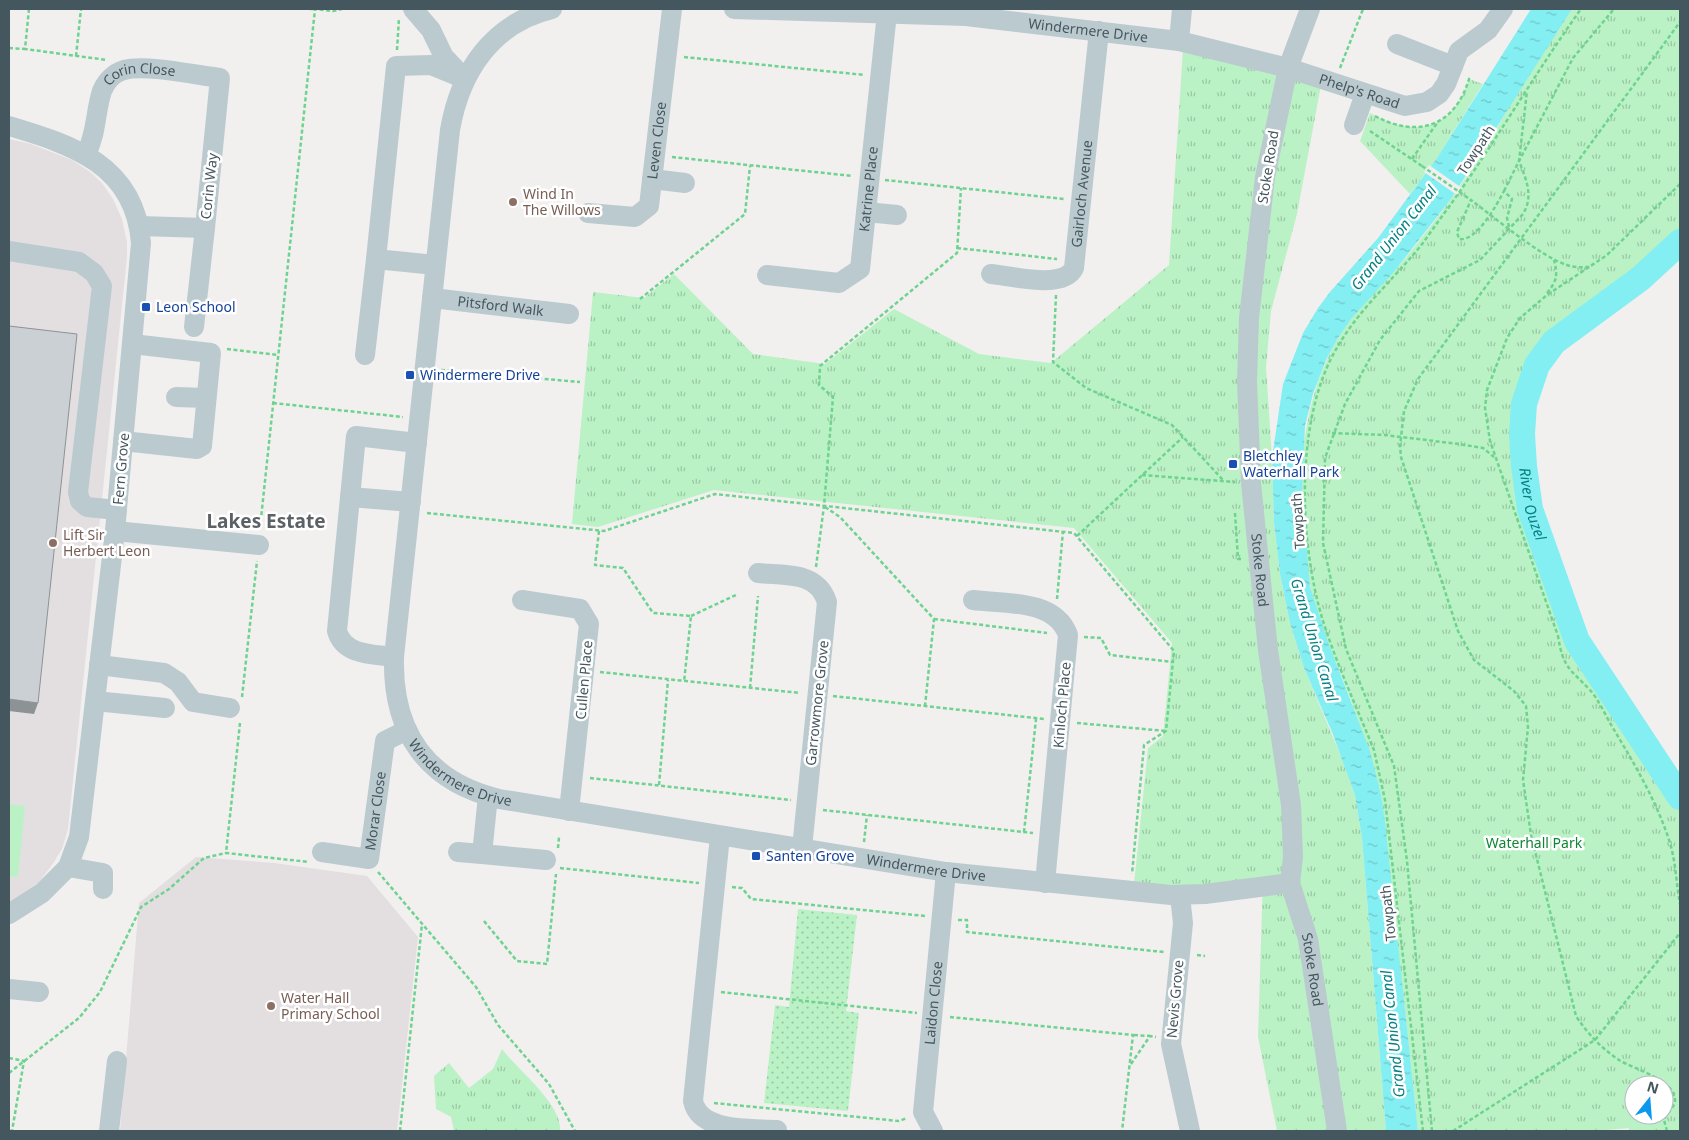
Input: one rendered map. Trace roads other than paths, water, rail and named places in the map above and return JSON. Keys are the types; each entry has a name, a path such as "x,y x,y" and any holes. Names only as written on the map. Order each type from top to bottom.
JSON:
{"street":[{"path":"413,9 431,30 444,56 465,79"},
{"name":"Windermere Drive","path":"552,9 533,15 500,34 478,57 465,79 456,101 450,130 394,657 396,696 406,730 424,755 442,774 466,789 488,796 569,811 946,872 1180,896 1290,883"},
{"name":"Leven Close","path":"588,213 635,217 649,206 672,9"},
{"name":"Windermere Drive","path":"734,9 887,13 966,12 1179,41 1288,68"},
{"path":"1179,41 1182,9"},
{"name":"Stoke Road","path":"1310,9 1288,68 1265,177 1249,318 1247,382 1251,483 1272,685 1291,805 1293,857 1290,883 1308,939 1337,1131"},
{"name":"Phelp's Road","path":"1288,68 1335,71 1365,94 1398,106 1421,105 1432,99 1443,89 1459,51 1488,30 1503,9"},
{"name":"Katrine Place","path":"767,275 840,283 860,270 887,13"},
{"name":"Gairloch Avenue","path":"991,274 1055,281 1068,276 1076,261 1099,31"},
{"path":"1397,44 1453,66"},
{"path":"365,355 396,66 431,65 465,79"},
{"name":"Corin Close","path":"86,154 95,135 103,88 111,77 122,70 134,69 220,78"},
{"name":"Corin Way","path":"139,226 205,228 220,78"},
{"path":"1354,126 1365,94"},
{"name":"Fern Grove","path":"9,126 60,142 86,154 106,169 118,182 127,197 139,226 141,243 115,531 79,837 68,867 42,893 9,914"},
{"path":"652,179 685,183"},
{"path":"866,212 898,215"},
{"path":"194,327 205,228"},
{"path":"9,251 79,262 94,273 102,286 78,492 80,501 87,507 117,510"},
{"path":"376,259 435,265"},
{"name":"Pitsford Walk","path":"432,298 569,314"},
{"path":"123,441 197,448 202,446 211,353 132,344"},
{"path":"176,397 206,398"},
{"path":"394,657 359,652 349,648 338,634 356,436 417,443"},
{"path":"350,497 411,507"},
{"path":"115,531 259,545"},
{"name":"Garrowmore Grove","path":"758,573 804,579 823,589 828,602 802,848"},
{"name":"Cullen Place","path":"522,600 580,609 589,624 586,670 569,811"},
{"name":"Kinloch Place","path":"973,600 1037,607 1055,616 1064,626 1068,635 1045,883"},
{"path":"99,665 164,673 178,682 192,702 230,708"},
{"path":"95,701 165,708"},
{"name":"Morar Close","path":"322,852 369,859 385,740 406,730"},
{"path":"482,854 488,796"},
{"path":"720,836 693,1101 699,1114 714,1123 777,1130"},
{"path":"458,852 552,856"},
{"path":"68,867 103,873 103,889"},
{"name":"Laidon Close","path":"933,1131 923,1112 934,1015 946,872"},
{"name":"Nevis Grove","path":"1180,896 1183,923 1171,1038 1190,1131"},
{"path":"9,989 39,992"},
{"path":"109,1131 117,1061"}],"water":[{"name":"Grand Union Canal","path":"1531,9 1572,9 1451,199 1393,273 1351,319 1338,338 1326,360 1313,394 1305,426 1302,493 1310,587 1328,642 1370,751 1381,794 1385,822 1418,1131 1386,1131 1362,838 1355,795 1332,732 1304,668 1290,623 1280,574 1274,523 1272,458 1283,384 1303,333 1330,292 1378,238 1437,158"}],"waterway":[{"name":"River Ouzel","path":"1680,242 1641,278 1554,342 1537,365 1524,404 1522,434 1530,509 1577,641 1680,797"}],"place":[{"name":"Wind In The Willows","path":"513,202"},
{"name":"Leon School","path":"146,307"},
{"name":"Windermere Drive","path":"410,375"},
{"name":"Bletchley Waterhall Park","path":"1233,464"},
{"name":"Lift Sir Herbert Leon","path":"53,543"},
{"name":"Santen Grove","path":"756,856"},
{"name":"Water Hall Primary School","path":"271,1006"}],"district":[{"name":"Lakes Estate","path":"266,521"}],"park label":[{"name":"Waterhall Park","path":"1534,843"}]}
